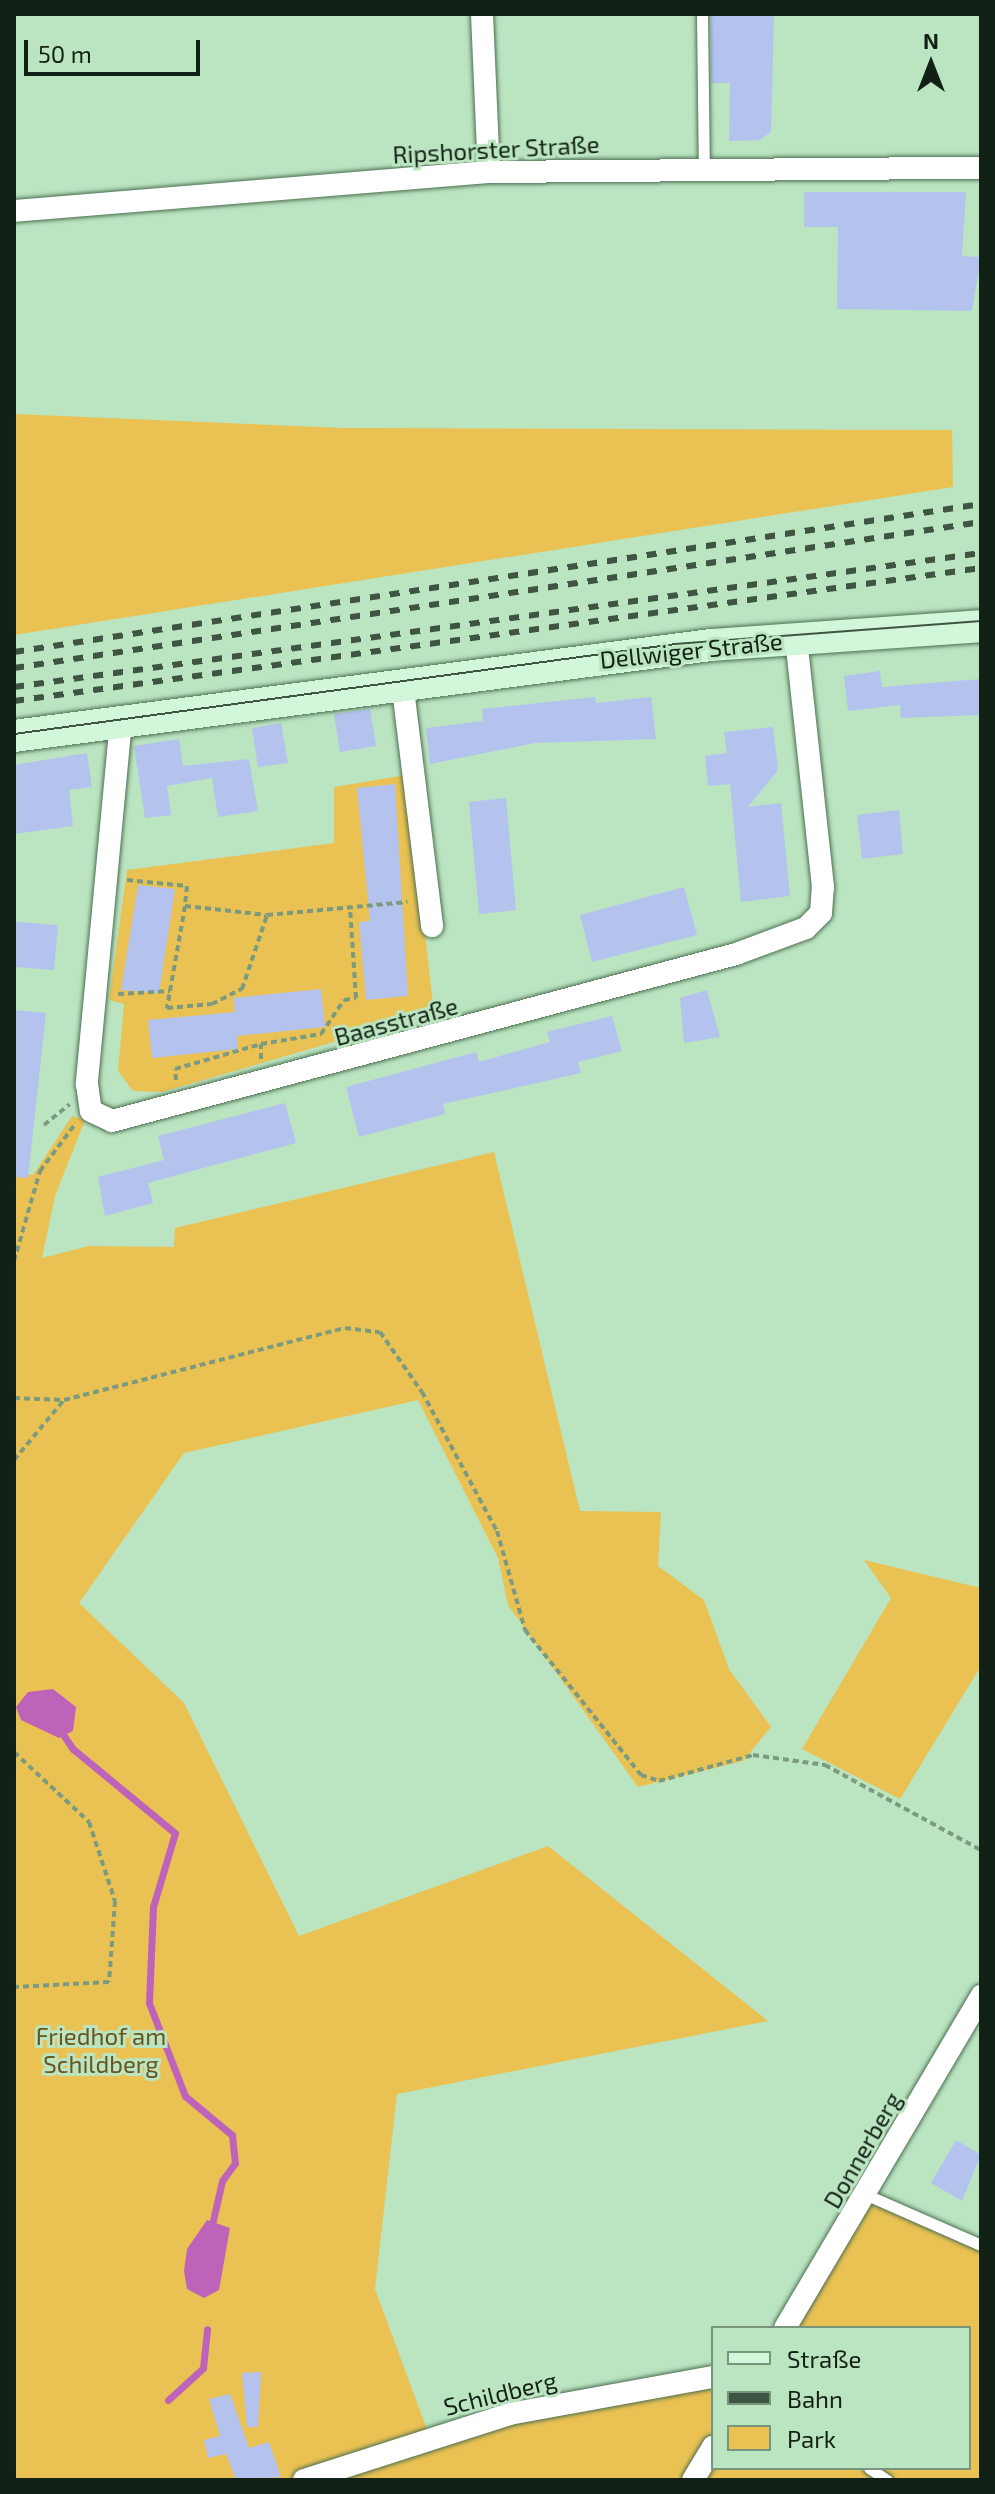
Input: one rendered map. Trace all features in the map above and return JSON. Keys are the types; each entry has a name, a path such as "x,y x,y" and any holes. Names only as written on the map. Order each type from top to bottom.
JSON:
{"main road":[{"name":"Dellwiger Straße","path":"14,736 402,681 796,639 981,626"}],"street":[{"path":"482,14 489,172"},
{"name":"Ripshorster Straße","path":"14,211 489,172 981,168"},
{"name":"Baasstraße","path":"89,1105 124,1121 796,935 821,913 823,887 796,639"},
{"path":"402,681 432,926"},
{"path":"89,1105 95,993 121,721"},
{"name":"Donnerberg","path":"786,2326 867,2195 981,1996"},
{"name":"Schildberg","path":"304,2480 509,2414 711,2377"},
{"path":"693,2480 711,2450"}],"lane":[{"path":"702,14 704,168"},
{"path":"867,2195 981,2245"}],"path":[{"path":"106,877 187,886 167,1008 212,1004 242,989 267,915"},
{"path":"185,906 267,915 429,900"},
{"path":"176,1078 175,1069 261,1044 321,1034 344,1000 356,998 350,907"},
{"path":"95,993 170,991"},
{"path":"261,1044 261,1054"},
{"path":"44,1125 64,1106 89,1105"},
{"path":"14,1261 22,1219 40,1171 89,1105"},
{"path":"14,1218 22,1219"},
{"path":"14,1398 64,1400 331,1330 380,1332 422,1392 497,1531 525,1630 641,1775 659,1781 753,1755 825,1765 981,1850"},
{"path":"14,1460 64,1400"},
{"path":"14,1752 89,1822 115,1901 109,1982 14,1987"}],"green space":[{"path":"14,414 344,428 952,430 953,487 14,635"},
{"path":"407,775 434,1013 162,1092 133,1091 118,1071 124,1004 109,1000 127,870 334,843 334,787"},
{"name":"Friedhof am Schildberg","path":"72,1116 85,1120 55,1196 42,1258 89,1246 174,1247 175,1228 494,1152 580,1511 661,1512 658,1566 704,1600 729,1669 771,1727 743,1761 638,1787 508,1605 498,1558 418,1400 184,1453 79,1603 184,1703 299,1936 548,1846 768,2021 397,2094 375,2289 429,2435 289,2480 14,2480 14,1173 33,1175"},
{"path":"864,1560 981,1588 981,1666 900,1799 802,1749 891,1598"},
{"path":"869,2198 981,2250 981,2480 697,2480 711,2470 971,2470 971,2326 790,2326"},
{"path":"711,2378 711,2442 689,2480 296,2480 508,2416"}],"shaded area":[{"path":"53,1689 76,1707 73,1731 59,1738 21,1720 16,1707 28,1692"},
{"path":"207,2220 230,2228 219,2290 204,2298 187,2289 184,2271 187,2249"}],"building":[{"path":"711,14 774,14 771,132 760,140 729,141 730,83 711,83"},
{"path":"804,192 966,192 962,256 981,257 972,311 837,309 838,227 804,227"},
{"path":"880,671 882,687 981,679 981,715 901,718 900,705 848,711 844,676"},
{"path":"595,697 596,703 651,697 656,739 535,743 430,764 426,728 483,721 482,709"},
{"path":"370,709 376,746 340,752 334,714"},
{"path":"281,723 288,763 258,767 252,728"},
{"path":"773,727 778,770 748,807 781,803 790,896 741,902 730,784 708,786 705,756 727,753 724,732"},
{"path":"179,739 183,766 249,759 258,811 218,817 212,778 167,786 171,815 145,818 134,746"},
{"path":"87,753 92,787 69,790 73,826 14,834 14,765"},
{"path":"395,784 408,996 366,1000 359,922 370,921 357,788"},
{"path":"506,798 516,910 479,914 469,802"},
{"path":"899,810 903,854 862,859 857,815"},
{"path":"138,885 175,889 159,993 121,990"},
{"path":"684,887 697,935 592,962 580,915"},
{"path":"16,922 58,925 54,970 14,967"},
{"path":"321,989 325,1027 237,1036 238,1049 152,1058 148,1020 235,1012 233,998"},
{"path":"707,990 720,1037 684,1043 680,998"},
{"path":"14,1010 46,1013 28,1178 14,1177"},
{"path":"612,1016 622,1051 578,1062 581,1073 443,1104 445,1114 359,1137 346,1087 476,1052 479,1062 550,1042 547,1032"},
{"path":"285,1103 296,1143 148,1183 153,1203 105,1216 98,1177 164,1160 158,1136"},
{"path":"956,2140 981,2155 962,2201 931,2183"},
{"path":"261,2372 258,2427 247,2427 242,2373"},
{"path":"230,2394 249,2448 269,2442 281,2477 236,2480 226,2454 208,2458 204,2440 220,2436 209,2399"}],"waterway":[{"path":"60,1730 73,1749 175,1833 153,1907 149,2003 185,2096 232,2135 235,2163 222,2181 211,2229"},
{"path":"168,2400 203,2368 207,2329"}],"tram line":[{"path":"14,734 675,644 981,621"}],"railway":[{"path":"14,652 981,504"},
{"path":"14,668 981,522"},
{"path":"14,687 981,553"},
{"path":"14,701 981,568"}]}
